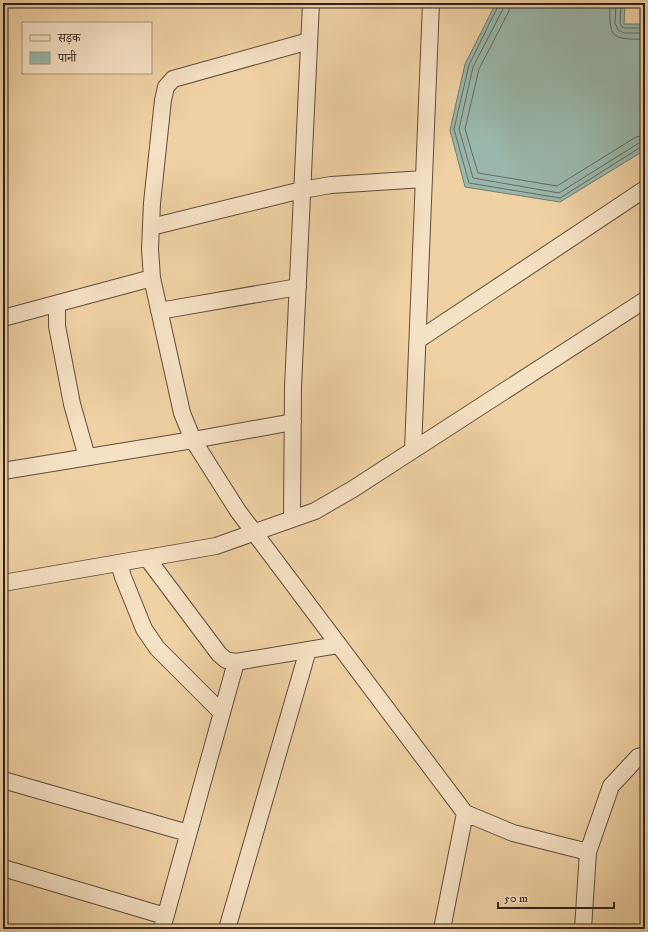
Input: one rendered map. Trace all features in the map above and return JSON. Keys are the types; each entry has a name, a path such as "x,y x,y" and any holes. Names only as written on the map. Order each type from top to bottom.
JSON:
{"street":[{"path":"292,519 293,387 311,3"},
{"path":"413,450 431,3"},
{"path":"309,41 174,79 166,87 163,100 152,203 150,249 152,278 182,413 193,440 238,512 465,813 513,833 588,852"},
{"path":"150,227 302,190 331,185 424,179"},
{"path":"418,340 645,189"},
{"path":"3,318 152,278"},
{"path":"160,311 298,287"},
{"path":"3,583 216,546 315,511 354,489 645,300"},
{"path":"56,304 58,334 72,404 86,457"},
{"path":"3,471 293,422"},
{"path":"147,558 219,654 226,660 236,662 338,645"},
{"path":"119,563 144,629 157,648 222,713"},
{"path":"227,929 308,650"},
{"path":"3,868 164,922 236,662"},
{"path":"583,929 588,852 611,786 638,757 645,755"},
{"path":"3,780 188,833"},
{"path":"442,929 465,813"}],"water":[{"path":"496,3 625,3 624,24 645,24 645,150 560,202 465,187 450,130 465,64"}]}
